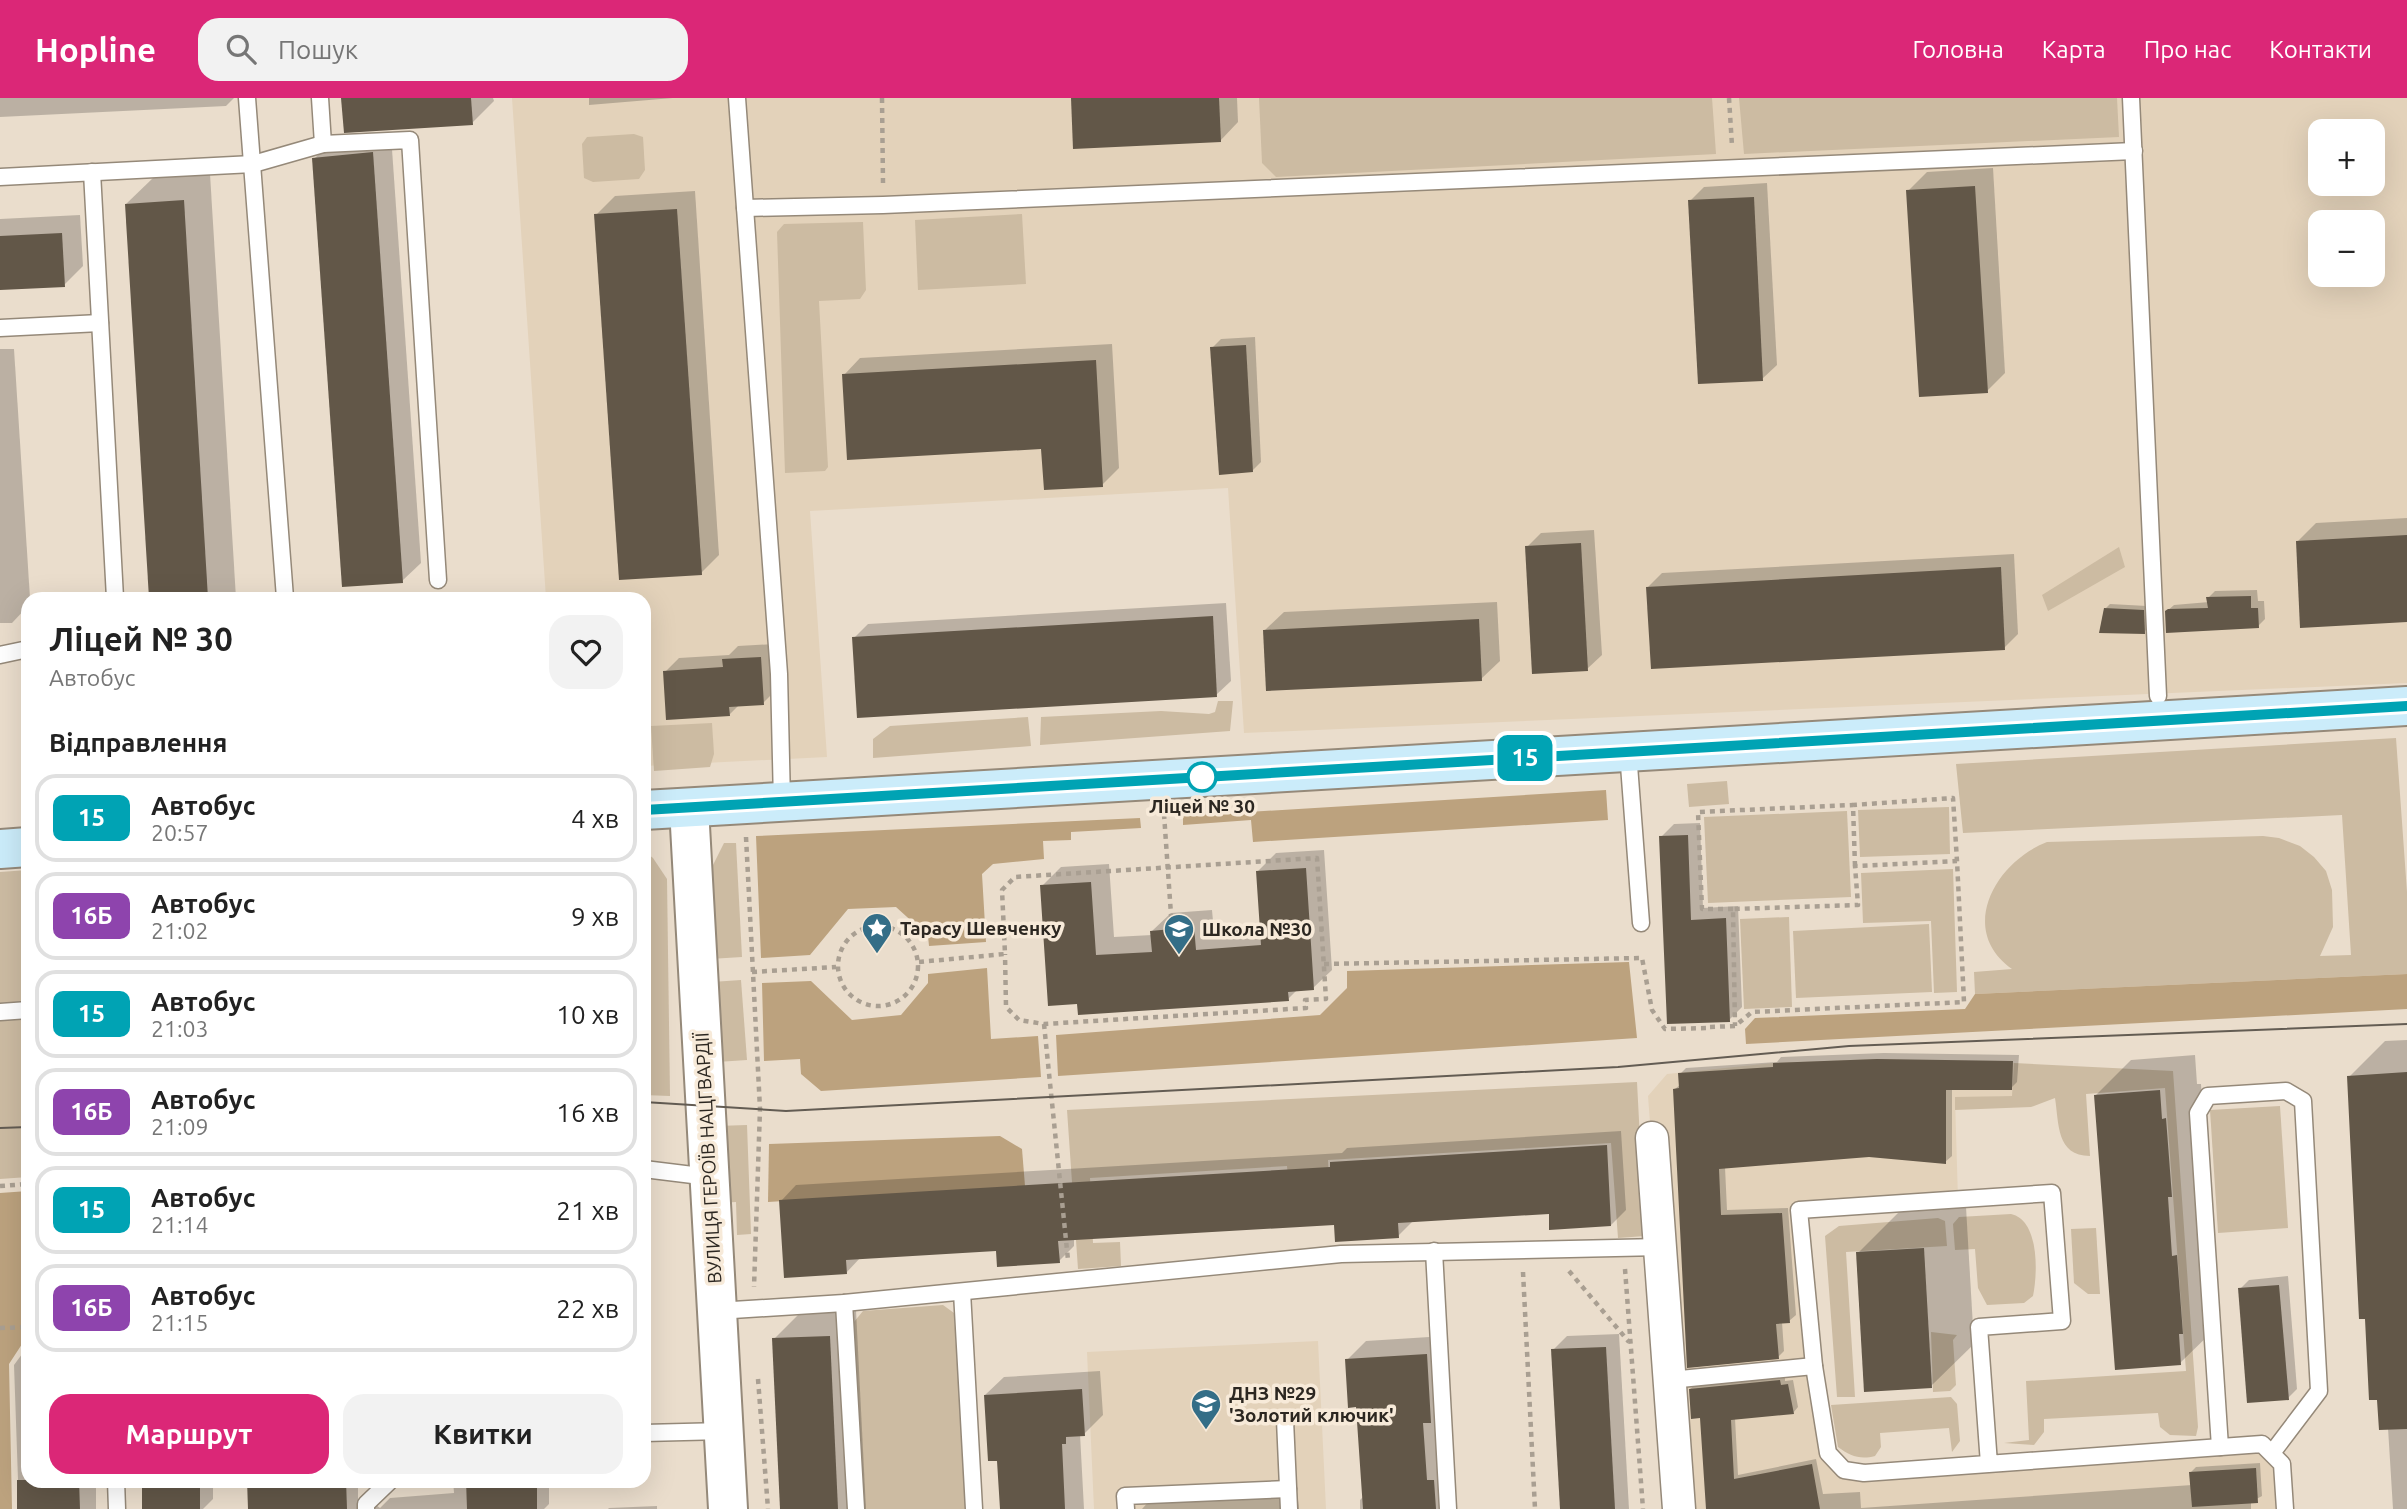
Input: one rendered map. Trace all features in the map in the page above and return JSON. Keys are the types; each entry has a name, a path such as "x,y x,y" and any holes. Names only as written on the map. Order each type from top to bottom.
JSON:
{"main road":[{"path":"651,810 2407,706"},
{"path":"0,849 21,848"}],"street":[{"name":"ВУЛИЦЯ ГЕРОЇВ НАЦГВАРДІЇ","path":"689,808 709,1177 735,1311 724,1431 728,1509"},
{"path":"1652,1138 1679,1509"}],"lane":[{"path":"247,98 285,592"},
{"path":"320,98 323,144"},
{"path":"737,98 779,674 782,802"},
{"path":"2132,98 2158,696"},
{"path":"0,177 253,164 323,144 410,140 438,580"},
{"path":"745,208 883,205 2134,151"},
{"path":"92,172 115,592"},
{"path":"0,328 100,323"},
{"path":"0,655 21,650"},
{"path":"1628,752 1641,923"},
{"path":"0,1012 21,1010"},
{"path":"2220,1447 2198,1113 2208,1096 2287,1091 2303,1101 2319,1391 2272,1453"},
{"path":"651,1169 709,1177"},
{"path":"1989,1464 1979,1327 2062,1321 2052,1193 1799,1210 1814,1366 1828,1453 1844,1470 1864,1473 1989,1464 2262,1444 2283,1464 2285,1509"},
{"path":"735,1311 962,1292 1341,1254 1661,1247"},
{"path":"1434,1251 1448,1509"},
{"path":"962,1292 974,1509"},
{"path":"844,1303 856,1509"},
{"path":"1670,1380 1814,1366"},
{"path":"1285,1420 1289,1509"},
{"path":"651,1433 724,1431"},
{"path":"116,1488 117,1509"},
{"path":"366,1509 366,1504 383,1488"},
{"path":"1126,1509 1125,1496 1288,1489"}],"path":[{"path":"882,98 883,205"},
{"path":"1729,98 1733,168"},
{"path":"1324,964 1642,958 1652,1010 1665,1030 1735,1026 1752,1012 1964,1002 1953,798 1698,812 1702,909 1858,905 1853,804"},
{"path":"1164,813 1172,929"},
{"path":"735,1311 760,1109 745,833"},
{"path":"1317,858 1323,929 1326,999 1305,1000 1306,1008 1044,1024 1019,1020 1006,1007 1002,890 1015,877 1317,858"},
{"path":"1855,866 1956,861"},
{"path":"1733,909 1735,1026"},
{"path":"886,925 909,938 919,962 913,987 895,1003 870,1006 848,994 836,967 841,946 860,929 886,925"},
{"path":"1310,928 1323,929"},
{"path":"919,962 1005,954"},
{"path":"752,972 836,967"},
{"path":"1044,1024 1070,1281"},
{"path":"0,1186 21,1184"},
{"path":"1624,1247 1643,1509"},
{"path":"1549,1248 1630,1342"},
{"path":"1521,1249 1535,1509"},
{"path":"0,1328 21,1327"},
{"path":"758,1376 768,1509"}],"shaded area":[{"path":"512,98 2407,98 2407,683 1244,733 1228,488 810,511 827,757 651,766 651,592 546,592"},
{"path":"1259,98 1712,98 1716,154 1276,177 1262,163"},
{"path":"1739,98 2117,98 2119,137 1744,154"},
{"path":"634,134 643,137 645,170 639,179 593,182 584,178 582,144 587,137"},
{"path":"1022,214 1026,284 918,290 915,220"},
{"path":"863,222 866,290 860,299 819,301 828,467 825,471 785,473 777,232 784,224"},
{"path":"2119,547 2125,567 2048,611 2042,595"},
{"path":"1218,701 1233,701 1230,731 1040,745 1041,717 1161,711 1209,714 1215,712"},
{"path":"1028,717 1031,746 873,758 873,739 890,726"},
{"path":"712,723 714,754 710,767 654,771 651,726"},
{"path":"2396,738 2407,892 2407,974 1975,994 1974,972 2012,969 1996,953 1987,936 1985,917 1989,898 2012,865 2047,842 2263,836 2279,838 2300,846 2326,871 2332,890 2333,927 2320,956 2351,955 2342,815 1963,833 1956,764"},
{"path":"1727,781 1729,804 1689,807 1687,784"},
{"path":"1606,790 1608,820 1253,842 1251,820 1183,825 1183,816"},
{"path":"1949,807 1950,854 1860,857 1858,810"},
{"path":"1847,811 1851,897 1708,903 1704,817"},
{"path":"1140,818 1141,828 1071,832 1071,840 1043,841 1044,859 993,864 982,874 986,942 929,946 928,936 896,907 848,909 810,955 761,958 756,836"},
{"path":"724,843 736,843 742,957 710,959 705,881"},
{"path":"651,856 667,879 670,1096 651,1095"},
{"path":"1953,869 1957,992 1934,993 1931,921 1863,923 1861,873"},
{"path":"21,870 21,1178 0,1179 0,872"},
{"path":"1789,917 1792,1007 1744,1009 1740,919"},
{"path":"1929,924 1932,992 1796,998 1793,931"},
{"path":"1629,962 1637,1038 1058,1076 1056,1035 1320,1015 1347,988 1347,971"},
{"path":"987,968 991,1039 1038,1036 1041,1077 821,1091 801,1074 800,1059 764,1061 762,983 811,981 852,1020 901,1015 928,983 928,974"},
{"path":"2407,974 2407,1009 1746,1044 1745,1029 1755,1018 1965,1009 1975,994"},
{"path":"741,980 747,1060 717,1062 712,982"},
{"path":"1877,1059 2014,1063 2013,1096 1955,1098 1958,1200 1799,1210 1828,1453 1844,1470 2262,1444 2282,1464 2285,1509 1679,1509 1648,1096 1667,1074 1773,1063"},
{"path":"2014,1063 2173,1071 2198,1427 2196,1436 2170,1435 2160,1427 2158,1413 2044,1419 2044,1432 2034,1445 2004,1443 2029,1440 2026,1381 2186,1371 2165,1088 2086,1094 2090,1156 2079,1155 2065,1144 2061,1136 2055,1098 2031,1107 1955,1110 1955,1097 2012,1096"},
{"path":"1637,1082 1645,1236 1618,1238 1611,1143 1328,1160 1330,1201 1290,1203 1287,1166 1090,1178 1093,1243 1120,1242 1121,1266 1078,1269 1067,1110"},
{"path":"2280,1106 2288,1228 2218,1233 2210,1110"},
{"path":"747,1125 751,1234 737,1235 736,1202 719,1203 717,1126"},
{"path":"1000,1136 1022,1149 1025,1186 768,1202 769,1144"},
{"path":"21,1192 21,1346 9,1364 12,1509 0,1509 0,1193"},
{"path":"2011,1214 2020,1218 2032,1236 2036,1261 2033,1296 2024,1303 1987,1305 1978,1288 1975,1249 1955,1250 1953,1224 1959,1217"},
{"path":"1938,1218 1945,1221 1947,1246 1846,1252 1855,1397 1837,1397 1825,1236 1839,1226"},
{"path":"2096,1228 2100,1294 2088,1294 2074,1283 2071,1229"},
{"path":"943,1305 954,1313 966,1509 865,1509 854,1322 863,1311"},
{"path":"1931,1332 1957,1335 1953,1340 1956,1385 1950,1391 1933,1392"},
{"name":"ДНЗ №29 'Золотий ключик'","path":"1318,1341 1326,1509 1094,1509 1087,1352"},
{"path":"1951,1397 1957,1404 1960,1441 1952,1452 1949,1428 1880,1433 1881,1447 1875,1456 1865,1458 1847,1453 1838,1447 1831,1405"}],"building":[{"path":"341,98 471,98 473,125 344,133"},
{"path":"1071,98 1219,98 1221,142 1073,149"},
{"path":"373,152 403,583 342,587 312,158"},
{"path":"1975,186 1988,393 1919,397 1906,190"},
{"path":"1754,197 1763,381 1698,384 1688,200"},
{"path":"184,200 208,592 149,592 125,204"},
{"path":"677,209 702,575 619,580 594,214"},
{"path":"62,233 65,287 0,290 0,236"},
{"path":"1246,345 1253,472 1219,475 1210,347"},
{"path":"1096,360 1103,487 1044,490 1041,449 847,460 842,374"},
{"path":"2407,535 2407,622 2300,628 2296,541"},
{"path":"1581,543 1588,671 1532,674 1525,546"},
{"path":"2001,567 2005,650 1651,669 1646,587"},
{"path":"2251,596 2251,608 2258,608 2259,628 2166,633 2165,611 2168,609 2208,608 2206,597"},
{"path":"2104,608 2144,610 2145,634 2099,633"},
{"path":"1213,616 1217,697 857,718 852,637"},
{"path":"1479,619 1482,681 1266,691 1263,630"},
{"path":"761,657 764,705 729,707 730,716 666,720 663,671 723,667 722,659"},
{"path":"1688,835 1691,920 1726,918 1730,1022 1667,1024 1659,836"},
{"path":"1306,868 1314,990 1288,992 1289,1001 1078,1015 1077,1004 1048,1006 1040,885 1091,882 1096,955 1152,952 1150,931 1194,927 1196,950 1261,945 1256,871"},
{"path":"1877,1059 2013,1061 2012,1090 1946,1090 1946,1164 1869,1157 1719,1169 1721,1215 1782,1213 1790,1323 1776,1324 1779,1359 1687,1368 1673,1089 1679,1088 1678,1073 1773,1067 1773,1063"},
{"path":"2407,1072 2407,1429 2379,1430 2377,1400 2369,1400 2365,1319 2359,1319 2347,1076"},
{"path":"2160,1090 2162,1119 2166,1118 2172,1197 2168,1197 2172,1256 2177,1255 2183,1334 2179,1334 2181,1365 2115,1370 2094,1095"},
{"path":"1607,1145 1611,1226 1549,1230 1549,1214 1398,1223 1399,1238 1335,1242 1334,1225 1058,1241 1060,1263 997,1267 996,1251 846,1260 847,1274 784,1278 779,1200 1330,1167 1330,1162"},
{"path":"1924,1248 1932,1388 1864,1392 1856,1252"},
{"path":"2279,1285 2289,1400 2247,1403 2238,1288"},
{"path":"830,1336 838,1509 780,1509 772,1338"},
{"path":"1606,1347 1615,1509 1560,1509 1551,1349"},
{"path":"1427,1354 1431,1423 1423,1423 1427,1480 1434,1480 1436,1509 1363,1509 1356,1407 1348,1408 1345,1359"},
{"path":"1780,1380 1781,1385 1788,1384 1794,1414 1731,1420 1734,1479 1812,1464 1820,1509 1706,1509 1700,1418 1691,1419 1689,1389"},
{"path":"1082,1389 1085,1436 1066,1437 1066,1444 1062,1444 1065,1509 1000,1509 997,1461 988,1461 984,1395"},
{"path":"2256,1468 2258,1503 2192,1507 2189,1472"},
{"path":"17,1480 21,1480 21,1488 79,1488 80,1509 17,1509"},
{"path":"142,1488 200,1488 200,1509 142,1509"},
{"path":"247,1488 346,1488 347,1509 248,1509"},
{"path":"466,1488 537,1488 537,1509 467,1509"}],"tram line":[{"path":"651,1102 786,1111 1618,1067 1849,1046 2407,1024"},
{"path":"0,1128 21,1127"}],"bus line":[{"name":"15","path":"651,810 2407,706"}],"place":[{"name":"Ліцей № 30","path":"1202,777"},
{"name":"Тарасу Шевченку","path":"877,955"},
{"name":"Школа №30","path":"1179,956"},
{"name":"ДНЗ №29 'Золотий ключик'","path":"1206,1431"}]}
